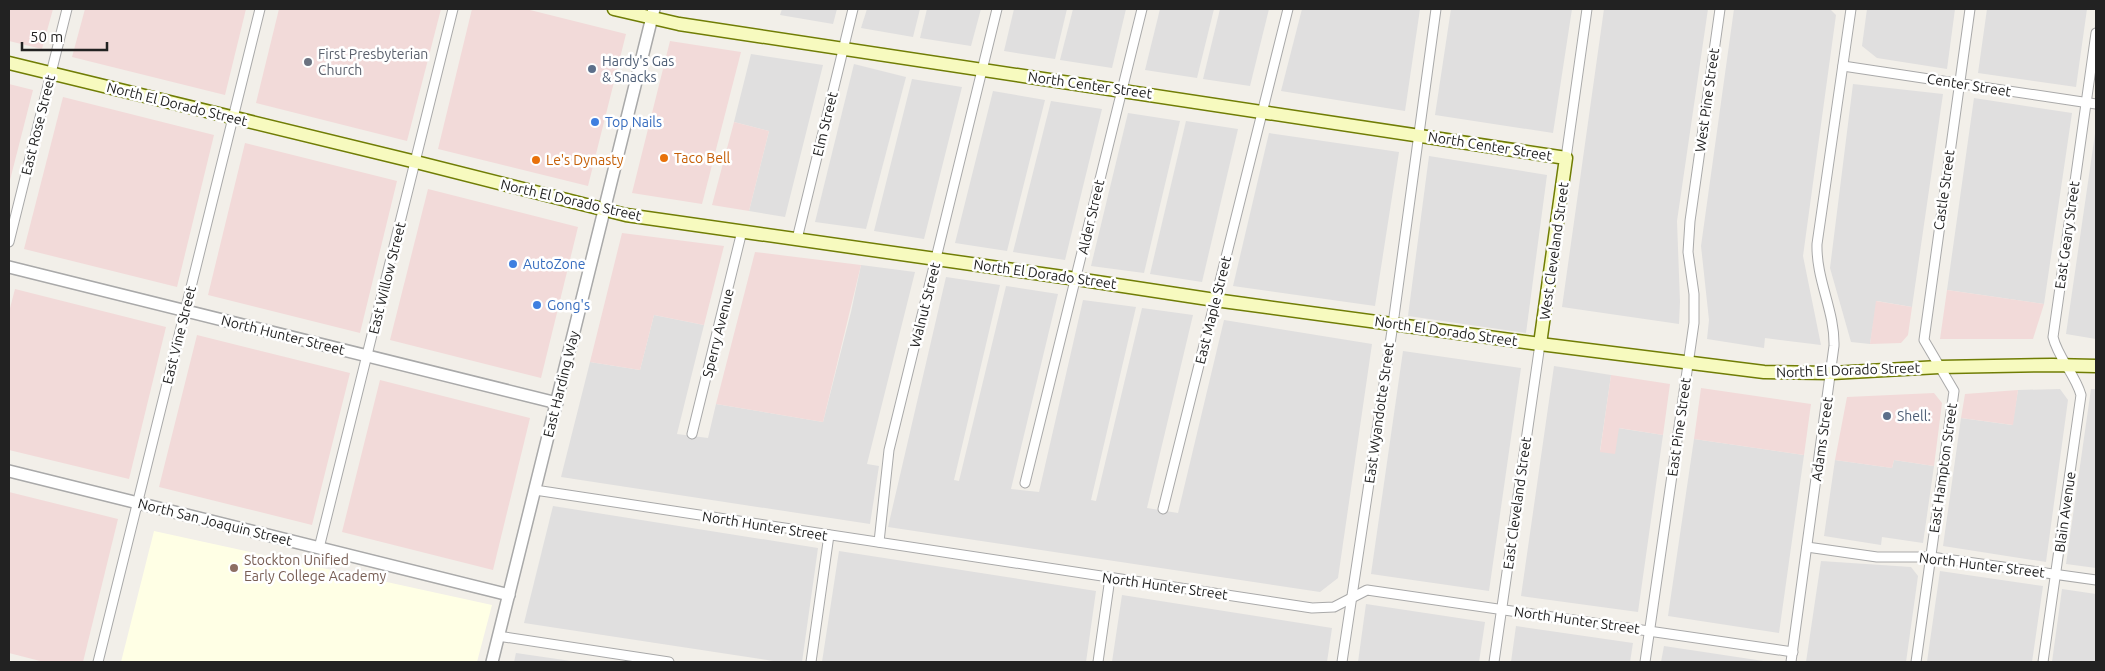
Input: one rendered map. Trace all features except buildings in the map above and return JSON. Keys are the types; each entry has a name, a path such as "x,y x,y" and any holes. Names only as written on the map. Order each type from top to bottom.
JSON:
{"main road":[{"name":"North Center Street","path":"614,9 653,13 679,24 1418,134 1566,158"},
{"name":"North El Dorado Street","path":"9,63 626,215 1077,278 1215,300 1764,372 1832,373 1939,367 2096,366"},
{"name":"West Cleveland Street","path":"1540,344 1566,158"}],"street":[{"name":"East Rose Street","path":"9,242 67,9"},
{"name":"East Vine Street","path":"98,662 260,9"},
{"name":"East Willow Street","path":"319,548 454,9"},
{"name":"Elm Street","path":"797,239 853,9"},
{"name":"Walnut Street","path":"879,542 888,450 998,9"},
{"name":"Alder Street","path":"1025,483 1142,9"},
{"name":"East Maple Street","path":"1163,508 1288,9"},
{"name":"East Wyandotte Street","path":"1342,662 1393,324 1436,9"},
{"name":"West Cleveland Street","path":"1566,158 1587,9"},
{"name":"West Pine Street","path":"1694,190 1720,9"},
{"name":"Adams Street","path":"1791,662 1832,373 1833,321 1819,274 1816,244 1851,9"},
{"name":"Castle Street","path":"1939,367 1924,340 1970,9"},
{"name":"East Harding Way","path":"492,662 653,13"},
{"name":"East Geary Street","path":"2065,365 2056,348 2053,337 2096,33"},
{"name":"Center Street","path":"1842,66 2096,104"},
{"name":"East Pine Street","path":"1645,662 1694,323 1694,294 1688,252 1694,190"},
{"name":"Sperry Avenue","path":"692,434 742,231"},
{"name":"North Hunter Street","path":"9,267 556,403"},
{"name":"East Cleveland Street","path":"1494,662 1540,344"},
{"name":"Blain Avenue","path":"2043,662 2080,394 2078,385 2065,365"},
{"name":"East Hampton Street","path":"1916,662 1954,392 1939,367"},
{"name":"North San Joaquin Street","path":"9,471 509,594"},
{"name":"North Hunter Street","path":"535,490 1312,608 1330,608 1367,590 1793,652"},
{"path":"812,662 829,535"},
{"name":"North Hunter Street","path":"1808,546 1878,557 1931,557 2096,580"},
{"path":"1098,662 1110,578"},
{"path":"498,636 669,662"}],"shaded area":[{"path":"9,9 53,9 42,49 9,41"},
{"path":"85,9 246,9 225,95 72,57"},
{"path":"279,9 441,9 407,141 256,103"},
{"path":"472,9 526,9 626,34 588,186 438,149"},
{"path":"782,9 837,9 833,24 780,15"},
{"path":"867,9 920,9 913,37 861,28"},
{"path":"927,9 981,9 971,46 920,38"},
{"path":"1014,9 1067,9 1055,59 1004,51"},
{"path":"1073,9 1126,9 1112,68 1060,60"},
{"path":"1160,9 1214,9 1197,78 1145,70"},
{"path":"1220,9 1269,9 1250,86 1203,79"},
{"path":"1302,9 1420,9 1405,111 1281,91"},
{"path":"1451,9 1572,9 1553,133 1435,115"},
{"path":"1604,9 1708,9 1677,221 1679,324 1562,307"},
{"path":"1734,9 1830,9 1836,15 1803,256 1821,345 1765,338 1764,348 1707,339 1709,320 1701,246"},
{"path":"1867,9 1955,9 1947,69 1877,58 1862,46"},
{"path":"1987,9 2087,9 2076,87 1978,73"},
{"path":"670,41 741,52 702,204 632,193"},
{"path":"751,54 823,65 785,217 749,211 769,131 734,122"},
{"path":"854,64 906,77 866,229 815,222"},
{"path":"912,79 962,87 924,239 874,231"},
{"path":"9,84 33,90 9,184"},
{"path":"1853,84 1943,94 1912,307 1877,301 1870,344 1851,342 1830,268"},
{"path":"993,91 1045,100 1007,251 955,243"},
{"path":"63,97 214,135 177,287 24,249"},
{"path":"1974,98 2072,113 2044,304 1947,290"},
{"path":"1051,101 1102,109 1065,260 1013,252"},
{"path":"1128,113 1180,121 1144,273 1091,266"},
{"path":"1186,121 1238,129 1202,282 1150,274"},
{"path":"734,122 769,131 749,211 712,205"},
{"path":"2096,127 2096,339 2066,334"},
{"path":"1269,133 1399,152 1375,306 1233,286"},
{"path":"245,143 397,181 360,333 208,295"},
{"path":"1429,156 1547,175 1526,333 1408,316"},
{"path":"428,189 578,227 541,378 390,340"},
{"path":"622,233 724,246 704,325 654,315 640,370 590,362"},
{"path":"755,252 861,265 823,422 716,404"},
{"path":"861,265 915,272 867,464 879,466 870,524 561,477 590,362 640,370 654,315 704,325 677,434 708,438 716,404 823,422"},
{"path":"946,277 1000,285 954,480 959,481 1006,286 1058,294 1011,489 1039,492 1083,300 1136,307 1091,500 1096,501 1142,308 1193,315 1147,508 1178,513 1224,320 1372,344 1338,578 1320,592 888,527"},
{"path":"15,289 166,327 129,479 9,450 9,312"},
{"path":"1947,290 2044,304 2033,339 1940,339"},
{"path":"1876,301 1912,307 1908,335 1901,343 1870,344"},
{"path":"197,335 350,373 312,525 159,487"},
{"path":"1403,351 1521,368 1489,591 1371,574"},
{"path":"1554,366 1611,375 1600,451 1618,428 1663,435 1638,612 1521,596"},
{"path":"1611,375 1670,384 1663,435 1619,428 1615,454 1600,452"},
{"path":"380,380 530,418 493,570 342,532"},
{"path":"1701,388 1811,404 1804,455 1694,439"},
{"path":"2060,389 2068,400 2046,562 1943,546 1961,418 2012,425 2018,390"},
{"path":"2091,389 2096,389 2096,568 2066,564"},
{"path":"2018,390 2013,425 1961,418 1965,394"},
{"path":"1934,393 1942,403 1934,466 1894,460 1892,468 1835,460 1847,397"},
{"path":"1694,439 1804,455 1779,633 1668,616"},
{"path":"1835,460 1892,468 1894,460 1934,466 1923,543 1882,537 1881,545 1824,536"},
{"path":"9,492 118,519 83,662 44,662 9,653"},
{"path":"553,506 818,548 802,662 780,662 524,623"},
{"name":"Stockton Unified Early College Academy","path":"154,531 492,605 477,662 121,662"},
{"path":"839,551 1096,591 1086,662 822,662"},
{"path":"1821,561 1911,567 1918,576 1906,662 1806,662"},
{"path":"1940,571 2043,586 2032,662 1927,662"},
{"path":"2062,589 2096,594 2096,662 2052,662"},
{"path":"1122,595 1332,628 1327,662 1112,662"},
{"path":"1366,604 1485,622 1479,662 1358,662"},
{"path":"1516,626 1633,643 1630,662 1511,662"},
{"path":"1664,646 1770,662 1661,662"},
{"path":"516,653 578,662 514,662"}],"place":[{"name":"First Presbyterian Church","path":"308,62"},
{"name":"Hardy's Gas & Snacks","path":"592,69"},
{"name":"Top Nails","path":"595,122"},
{"name":"Taco Bell","path":"664,158"},
{"name":"Le's Dynasty","path":"536,160"},
{"name":"AutoZone","path":"513,264"},
{"name":"Gong's","path":"537,305"},
{"name":"Shell:","path":"1887,416"},
{"name":"Stockton Unified Early College Academy","path":"234,568"}]}
